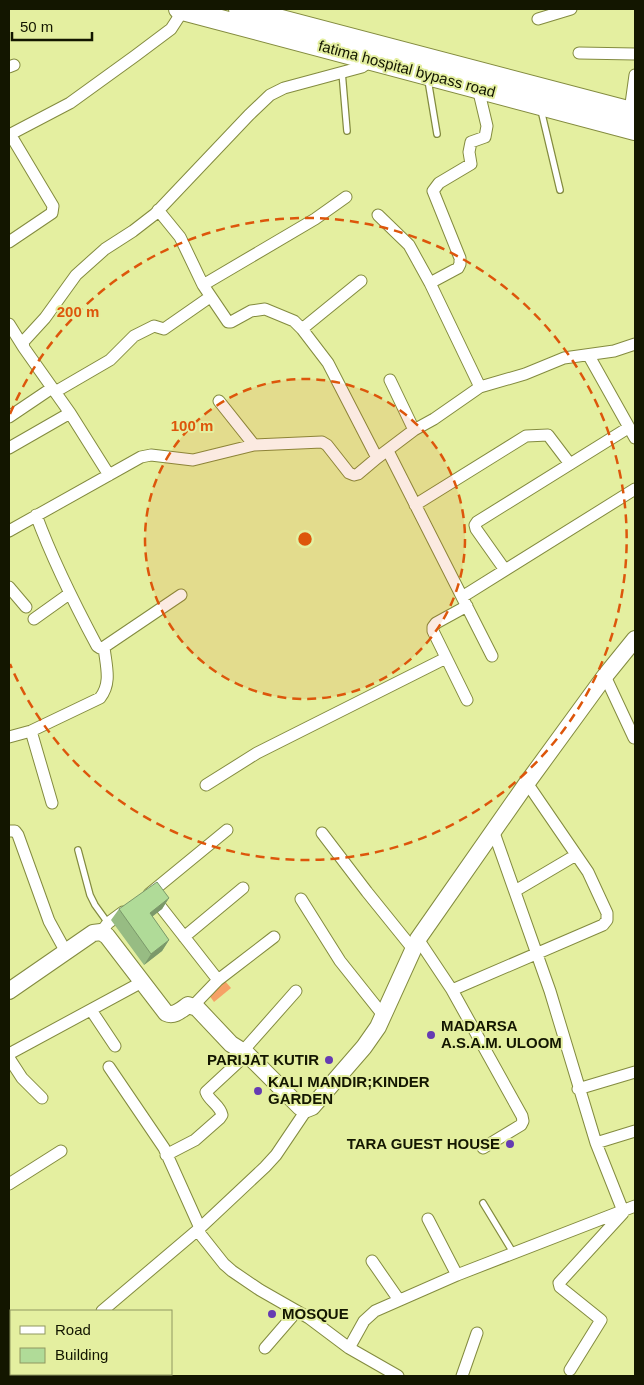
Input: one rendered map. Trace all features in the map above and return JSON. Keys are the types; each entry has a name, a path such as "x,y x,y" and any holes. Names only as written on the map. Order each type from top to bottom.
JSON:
{"highway":[{"name":"fatima hospital bypass road","path":"183,9 427,74 475,79 540,104 633,118"},
{"name":"fatima hospital bypass road","path":"239,9 475,79 633,118"}],"street":[{"path":"9,242 54,210 9,135 70,103 171,29 183,9"},
{"path":"538,19 570,9"},
{"path":"579,53 635,54"},
{"path":"24,348 23,342 45,318 76,275 105,250 133,231 158,210 249,115 270,96 284,88 362,67 373,60"},
{"path":"633,118 635,75"},
{"path":"430,283 458,268 460,264 460,258 433,191 439,183 471,164 468,152 471,142 486,137 487,126 475,79"},
{"path":"203,285 315,219 346,197"},
{"path":"158,210 180,237 203,285 228,322 251,311 265,309 294,321 302,329 328,363 378,458"},
{"path":"378,215 409,245 430,283 480,387"},
{"path":"302,329 361,281"},
{"path":"9,416 110,360 134,336 154,326 164,329 210,297"},
{"path":"9,324 70,413 109,475"},
{"path":"9,530 141,457 151,455 193,460 254,445 322,442 327,445 349,473 358,474 414,430 434,419 480,387 525,374 564,358 589,356 635,344"},
{"path":"589,356 635,438"},
{"path":"390,380 414,430"},
{"path":"219,401 254,445"},
{"path":"9,448 70,413"},
{"path":"505,570 475,525 628,428"},
{"path":"415,505 526,436 548,435 570,464"},
{"path":"388,451 492,656"},
{"path":"467,700 433,631 436,623 505,570 635,489"},
{"path":"36,515 49,551 69,594 97,646 100,648 104,648 181,595"},
{"path":"9,587 26,607"},
{"path":"34,619 69,594"},
{"path":"103,1310 198,1229 271,1160 307,1109 312,1107 364,1047 378,1026 415,944 493,830 635,639"},
{"path":"9,737 31,731 100,698 104,693 108,680 104,648"},
{"path":"206,785 257,753 446,658"},
{"path":"606,676 634,738"},
{"path":"31,731 52,802"},
{"path":"452,990 603,925 607,920 607,913 588,872 527,783"},
{"path":"9,991 104,927 227,830"},
{"path":"493,830 550,991 578,1089 596,1143 628,1209"},
{"path":"9,831 15,831 18,835 49,921 66,952"},
{"path":"322,833 367,892 415,944 452,990 522,1116 523,1121 521,1125 483,1148"},
{"path":"515,891 576,855"},
{"path":"184,937 243,888"},
{"path":"149,893 218,980"},
{"path":"301,899 340,961 383,1015"},
{"path":"104,927 107,936 166,1013 170,1015 175,1014 188,1006 197,1008 230,1044 245,1053 300,1108 307,1109"},
{"path":"193,1006 218,980 274,937"},
{"path":"9,1054 142,982"},
{"path":"166,1155 195,1140 220,1118 222,1115 221,1110 207,1096 206,1092 245,1053 296,991"},
{"path":"91,1010 115,1046"},
{"path":"9,1058 22,1078 42,1098"},
{"path":"109,1067 155,1134 198,1229 228,1268 260,1290 314,1322 348,1348 398,1376"},
{"path":"578,1089 635,1072"},
{"path":"596,1143 635,1131"},
{"path":"9,1184 61,1151"},
{"path":"348,1348 369,1315 399,1300 457,1275 628,1209"},
{"path":"570,1370 601,1320 560,1288 559,1283 628,1209"},
{"path":"428,1219 457,1275"},
{"path":"372,1261 399,1300"},
{"path":"265,1348 297,1311"},
{"path":"462,1376 477,1333"}],"lane":[{"path":"342,72 348,131"},
{"path":"427,74 437,134"},
{"path":"540,104 560,190"},
{"path":"78,850 90,895 104,927"},
{"path":"484,1203 514,1254"}],"shaded area":[{"path":"225,981 231,988 214,1002 209,995"}],"building":[{"path":"157,882 169,898 150,913 169,940 151,954 119,909"}],"place":[{"name":"MADARSA A.S.A.M. ULOOM","path":"431,1035"},
{"name":"PARIJAT KUTIR","path":"329,1060"},
{"name":"KALI MANDIR;KINDER GARDEN","path":"258,1091"},
{"name":"TARA GUEST HOUSE","path":"510,1144"},
{"name":"MOSQUE","path":"272,1314"}]}
